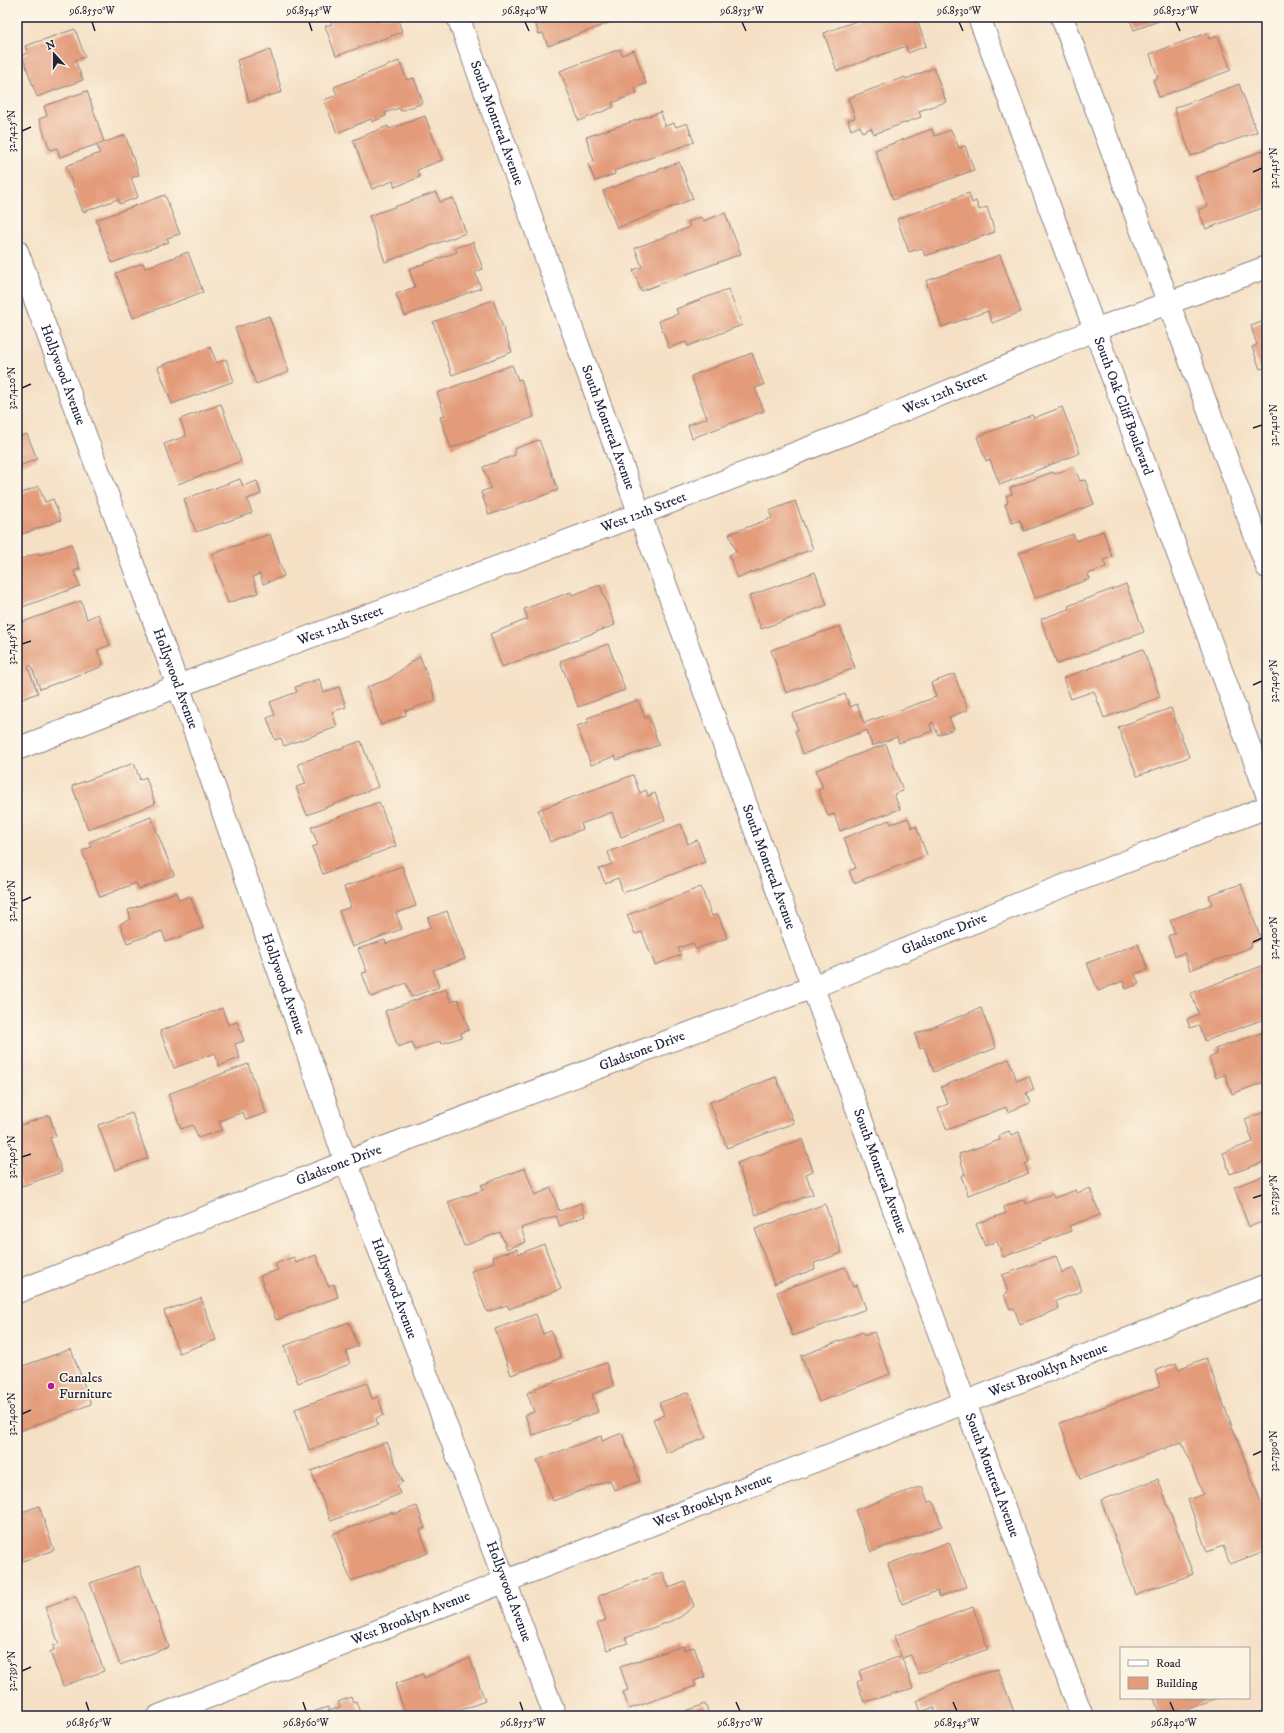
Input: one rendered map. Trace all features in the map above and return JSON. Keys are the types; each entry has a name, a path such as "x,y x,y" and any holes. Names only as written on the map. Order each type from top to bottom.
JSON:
{"street":[{"name":"South Montreal Avenue","path":"458,17 965,1402 1082,1716"},
{"name":"South Oak Cliff Boulevard","path":"979,17 1267,794"},
{"path":"1062,17 1170,303 1267,567"},
{"name":"Hollywood Avenue","path":"17,250 178,686 346,1162 555,1716"},
{"name":"West 12th Street","path":"17,749 178,686 640,514 873,423 1094,330 1267,267"},
{"name":"Gladstone Drive","path":"17,1292 346,1162 813,987 1043,894 1267,807"},
{"name":"West Brooklyn Avenue","path":"159,1716 1267,1285"}],"shaded area":[{"path":"17,1014 37,1066 17,1074"}],"building":[{"path":"329,17 397,17 402,32 336,56 325,26 332,24"},
{"path":"533,17 609,17 611,22 548,46 543,33 539,34"},
{"path":"867,17 908,17 909,19 916,17 926,46 908,53 906,46 837,71 824,33"},
{"path":"1129,17 1170,17 1134,30"},
{"path":"75,29 85,57 75,60 83,80 37,97 22,55 28,53 25,46"},
{"path":"1207,33 1209,39 1218,36 1231,70 1159,97 1153,80 1158,78 1150,54"},
{"path":"620,49 622,55 634,50 646,84 635,88 637,93 612,103 614,107 579,121 560,71"},
{"path":"270,50 282,92 249,102 237,60"},
{"path":"399,61 407,80 414,78 423,103 401,111 399,108 385,113 386,116 372,122 371,119 337,133 324,100 337,95 334,87"},
{"path":"934,68 946,102 919,111 921,117 874,134 871,128 862,132 860,126 851,130 848,120 855,118 848,98"},
{"path":"1239,84 1257,132 1191,156 1174,108"},
{"path":"87,91 104,142 60,157 57,148 50,150 39,119 47,116 44,106"},
{"path":"661,112 665,126 674,123 676,127 687,123 694,142 614,171 615,174 595,181 588,164 594,161 586,137"},
{"path":"425,116 442,160 417,170 420,177 395,187 393,181 372,189 353,140 388,126 389,129"},
{"path":"932,129 934,136 951,130 959,148 965,146 974,170 893,200 875,150"},
{"path":"125,135 139,175 131,178 138,197 120,204 118,199 83,212 66,166 100,153 97,145"},
{"path":"1267,149 1267,206 1206,229 1198,210 1208,206 1196,177"},
{"path":"679,162 693,199 617,228 603,191"},
{"path":"436,192 440,202 453,198 466,233 385,262 369,216"},
{"path":"969,193 972,203 976,201 979,210 987,207 995,232 925,256 922,248 909,252 897,219"},
{"path":"165,195 180,234 167,238 169,242 112,263 96,220"},
{"path":"725,213 741,254 641,291 633,270 642,267 635,248 690,227 688,222 701,217 703,221"},
{"path":"473,242 483,269 475,272 481,288 405,316 396,294 415,287 409,269 457,252 455,248"},
{"path":"188,252 203,292 133,318 116,273 143,263 145,268"},
{"path":"1000,255 1021,312 992,323 988,311 942,327 926,281"},
{"path":"728,289 742,325 688,346 686,342 669,348 659,321 678,314 676,309"},
{"path":"493,300 512,352 452,375 433,322"},
{"path":"269,316 289,372 256,384 235,328"},
{"path":"1267,320 1267,367 1260,369 1252,347 1257,345 1251,326"},
{"path":"210,347 217,363 226,359 234,381 172,404 158,367"},
{"path":"752,353 764,385 755,388 764,411 692,438 688,425 707,418 691,376"},
{"path":"512,365 518,380 521,379 534,417 451,448 440,417 445,416 437,393"},
{"path":"221,404 241,461 178,484 164,444 186,436 180,419"},
{"path":"1062,407 1080,453 1000,485 990,460 986,461 977,437 1032,415 1034,418"},
{"path":"17,425 21,436 27,434 37,459 17,467"},
{"path":"539,440 558,490 489,515 481,492 491,488 483,467 515,455 514,449"},
{"path":"1074,467 1080,481 1085,480 1094,504 1024,531 1020,520 1012,523 1005,504 1008,503 1006,496 1012,494 1010,488 1053,472 1054,474"},
{"path":"240,479 243,486 257,481 261,494 247,499 252,513 196,532 184,499"},
{"path":"39,486 45,502 53,499 61,520 17,536 17,495"},
{"path":"795,501 813,549 737,578 729,555 736,552 729,534 772,518 769,511"},
{"path":"1103,531 1112,557 1104,560 1106,567 1088,574 1090,579 1035,598 1019,553 1073,534 1076,541"},
{"path":"270,534 284,576 263,584 260,574 253,577 258,593 228,603 212,554"},
{"path":"71,544 80,569 74,571 80,586 17,609 17,563 20,562 19,560"},
{"path":"815,572 827,605 761,629 749,596"},
{"path":"1126,584 1144,632 1057,664 1041,619 1069,609 1068,606"},
{"path":"600,585 615,625 502,667 490,634 528,619 524,609 571,592 572,595"},
{"path":"81,601 87,619 98,614 110,645 97,650 103,663 101,667 40,689 31,665 28,667 38,693 17,701 17,624"},
{"path":"840,626 855,668 786,693 771,650"},
{"path":"608,644 625,690 578,707 560,661"},
{"path":"1143,649 1160,697 1104,718 1094,691 1071,699 1063,678"},
{"path":"420,656 436,700 405,711 406,715 381,725 367,687 389,679"},
{"path":"954,674 968,710 949,717 954,729 938,735 933,722 930,724 932,731 899,743 897,737 872,746 867,730 803,754 795,731 798,730 792,714 845,694 850,707 857,704 864,723 936,697 931,683"},
{"path":"319,679 324,692 339,687 346,707 332,712 337,727 284,746 281,738 275,740 267,718 275,715 270,702 297,692 295,687"},
{"path":"638,700 645,718 649,717 659,745 617,760 615,756 591,765 577,726 589,722 587,718"},
{"path":"1171,708 1189,757 1137,776 1118,727"},
{"path":"361,741 378,787 307,815 296,787 306,784 298,764"},
{"path":"886,744 903,791 894,794 900,809 840,831 834,814 828,816 818,790 823,788 816,770"},
{"path":"134,763 140,780 146,777 155,804 88,829 72,786"},
{"path":"633,775 640,793 646,790 648,796 655,793 665,820 621,837 612,812 581,824 583,829 550,842 538,810"},
{"path":"379,802 396,846 323,874 312,847 318,845 311,827"},
{"path":"151,817 174,875 139,889 136,883 100,897 82,851 91,847 89,842"},
{"path":"908,818 912,828 916,826 927,855 854,883 849,871 856,868 844,838 889,820 891,824"},
{"path":"681,824 688,844 697,840 705,862 623,893 618,878 605,883 599,869 612,864 608,852"},
{"path":"402,866 416,906 396,913 402,929 352,947 339,911 351,907 344,887"},
{"path":"1241,884 1261,939 1251,943 1252,947 1190,970 1184,953 1175,956 1168,936 1175,933 1170,920 1212,904 1209,895"},
{"path":"701,887 712,916 718,914 727,938 695,949 693,943 678,948 681,955 655,965 642,932 635,934 627,915"},
{"path":"176,892 179,900 190,896 203,928 166,942 162,931 127,943 120,924 131,919 128,910"},
{"path":"447,911 465,959 433,970 439,987 411,997 406,983 371,997 362,973 367,972 358,949 385,940 386,944 431,927 428,918"},
{"path":"1138,944 1148,969 1135,974 1139,984 1126,989 1123,981 1098,991 1087,963"},
{"path":"1267,964 1267,1018 1205,1041 1199,1025 1190,1028 1187,1019 1199,1014 1191,993"},
{"path":"446,989 451,1002 458,999 469,1030 461,1033 462,1037 441,1044 440,1041 415,1050 412,1042 398,1047 385,1011"},
{"path":"222,1008 228,1025 237,1022 244,1041 235,1044 240,1058 219,1066 215,1053 174,1068 160,1031"},
{"path":"981,1008 996,1048 934,1072 924,1047 920,1049 915,1034"},
{"path":"1267,1031 1267,1081 1232,1094 1225,1074 1216,1078 1209,1058 1217,1054 1215,1049"},
{"path":"1009,1059 1017,1081 1029,1076 1034,1090 1026,1093 1030,1103 1008,1112 1006,1107 947,1130 938,1108 948,1104 941,1087"},
{"path":"248,1064 266,1113 246,1120 243,1112 219,1121 222,1130 198,1138 193,1125 181,1129 168,1094"},
{"path":"776,1077 794,1123 727,1148 710,1102"},
{"path":"1267,1111 1267,1161 1230,1174 1223,1153 1253,1142 1245,1119"},
{"path":"132,1113 148,1158 115,1170 98,1125"},
{"path":"49,1115 56,1136 50,1138 62,1172 22,1186 17,1171 17,1120 19,1126"},
{"path":"1009,1131 1011,1135 1019,1132 1029,1162 1025,1164 1028,1174 968,1195 961,1176 965,1174 959,1154 1000,1140 999,1135"},
{"path":"802,1139 813,1171 806,1174 813,1194 756,1215 737,1163"},
{"path":"525,1168 535,1195 551,1188 559,1211 581,1203 585,1216 560,1226 556,1216 521,1228 526,1242 507,1249 500,1232 464,1246 448,1202 483,1190 481,1185"},
{"path":"1267,1175 1267,1220 1249,1227 1234,1187"},
{"path":"1090,1188 1100,1215 1069,1226 1071,1231 1003,1257 997,1241 985,1246 976,1224 1006,1213 1004,1207 1025,1199 1026,1204 1052,1194 1054,1198 1076,1190 1077,1193"},
{"path":"825,1204 842,1253 814,1263 815,1269 774,1284 755,1229"},
{"path":"544,1244 561,1289 509,1309 507,1305 487,1312 471,1271 494,1262 493,1257 517,1249 519,1254"},
{"path":"316,1255 328,1286 334,1284 338,1297 276,1320 260,1276 278,1270 275,1264 294,1257 296,1263"},
{"path":"1056,1256 1062,1273 1074,1268 1082,1291 1056,1301 1059,1309 1020,1324 1014,1308 1010,1309 1004,1294 1008,1292 1002,1275"},
{"path":"845,1267 853,1287 857,1285 866,1309 793,1336 777,1292"},
{"path":"201,1298 216,1340 179,1353 164,1311"},
{"path":"536,1314 543,1334 551,1331 561,1358 511,1375 495,1329"},
{"path":"349,1322 358,1346 346,1351 350,1364 298,1383 284,1346"},
{"path":"863,1332 864,1336 874,1332 890,1374 819,1402 801,1356"},
{"name":"Canales Furniture","path":"71,1349 91,1404 17,1432 17,1368"},
{"path":"1206,1358 1267,1518 1267,1550 1230,1564 1223,1546 1207,1552 1188,1500 1203,1494 1182,1442 1080,1479 1060,1423 1160,1386 1155,1371 1176,1363 1178,1369"},
{"path":"606,1363 614,1386 592,1394 598,1412 533,1435 525,1415 534,1412 527,1393 536,1390 535,1388"},
{"path":"367,1383 372,1399 378,1397 384,1415 376,1418 378,1425 309,1450 295,1409"},
{"path":"689,1392 706,1438 666,1453 653,1419 664,1415 659,1403"},
{"path":"622,1433 640,1481 614,1490 610,1480 553,1501 537,1460 601,1436 602,1441"},
{"path":"387,1442 403,1482 397,1485 400,1494 331,1521 311,1471"},
{"path":"1158,1479 1193,1574 1136,1595 1101,1500"},
{"path":"922,1486 928,1502 933,1501 942,1526 871,1552 855,1510"},
{"path":"39,1506 54,1550 17,1563 17,1514"},
{"path":"417,1506 425,1528 420,1530 428,1553 351,1581 333,1534 392,1512 393,1514"},
{"path":"949,1542 966,1587 939,1597 937,1591 902,1604 888,1564"},
{"path":"139,1566 169,1647 120,1665 90,1583"},
{"path":"663,1572 669,1588 685,1582 694,1606 679,1618 625,1638 628,1643 607,1650 597,1623 606,1620 598,1596"},
{"path":"76,1596 104,1671 63,1686 50,1652 54,1650 53,1646 59,1644 45,1607"},
{"path":"973,1607 988,1649 918,1674 911,1655 902,1658 913,1688 864,1702 857,1682 862,1680 859,1671 901,1656 894,1636"},
{"path":"683,1646 684,1650 694,1647 705,1677 694,1681 696,1686 629,1709 623,1692 628,1690 620,1667"},
{"path":"470,1658 485,1701 445,1716 406,1716 395,1684 423,1674 424,1678"},
{"path":"998,1669 1014,1712 1002,1716 937,1716 934,1707 921,1712 917,1701 965,1679"},
{"path":"351,1697 353,1702 356,1701 361,1716 315,1716 313,1712 328,1707 329,1711 340,1707 338,1702"},
{"path":"1154,1699 1215,1699 1170,1716 1160,1716"},
{"path":"705,1704 710,1716 673,1716"}],"place":[{"name":"Canales Furniture","path":"51,1386"}]}
